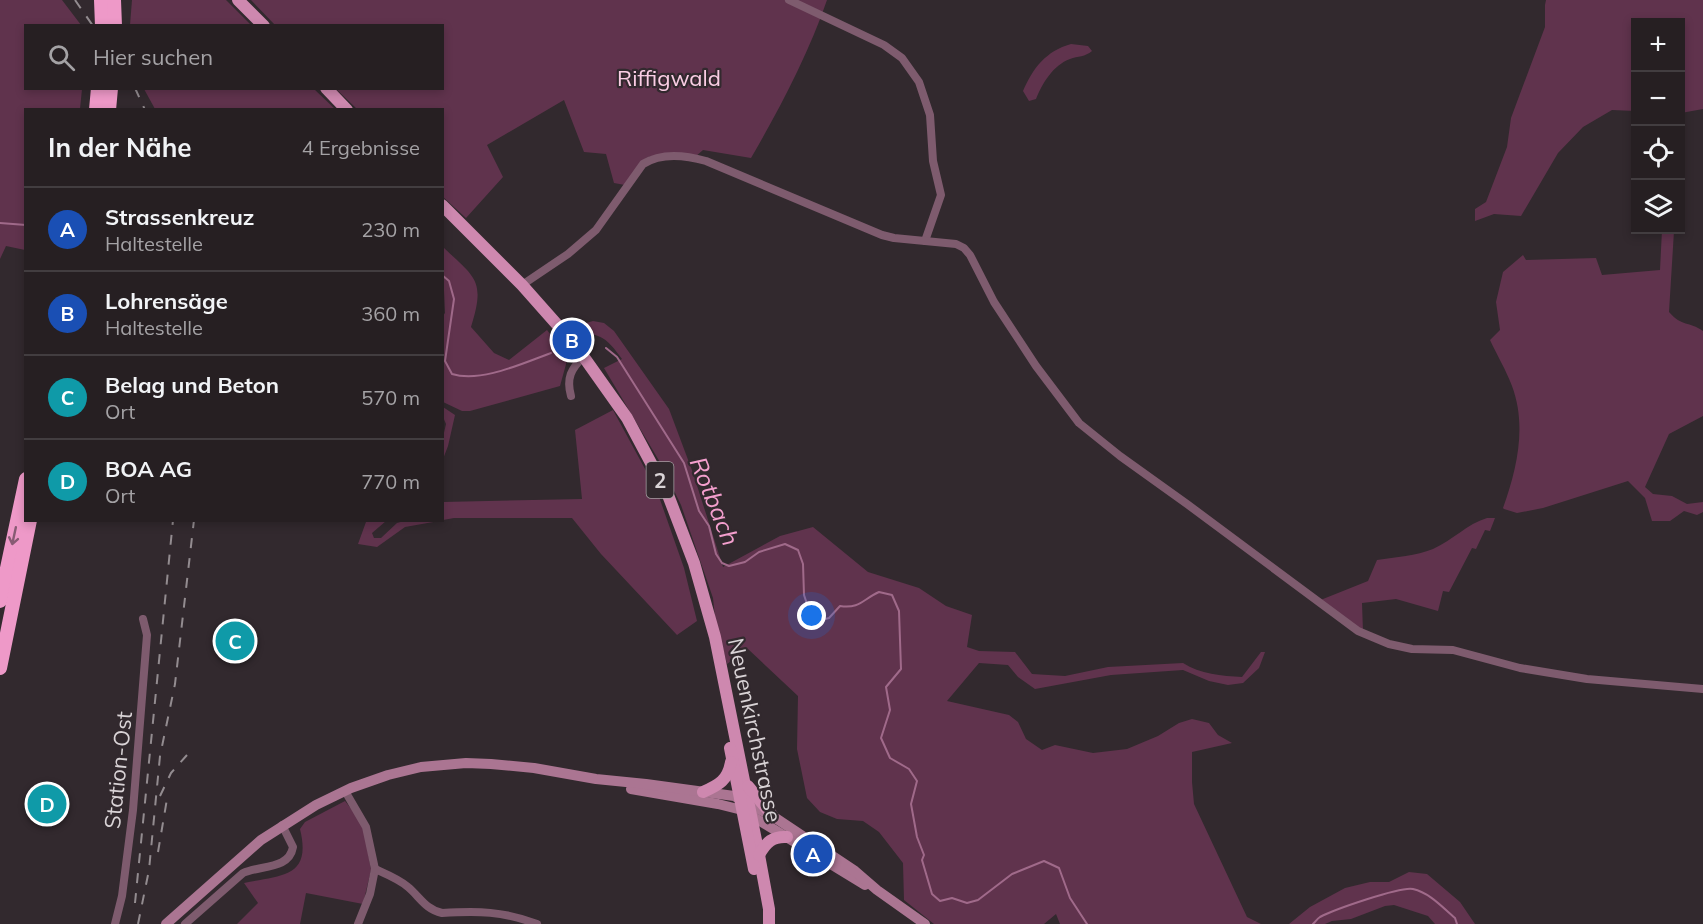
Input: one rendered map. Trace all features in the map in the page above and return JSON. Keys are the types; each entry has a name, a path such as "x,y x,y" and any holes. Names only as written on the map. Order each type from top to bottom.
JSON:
{"highway":[{"path":"114,0 115,24"},
{"path":"102,5 102,24"},
{"path":"96,108 98,90"},
{"path":"109,108 111,90"},
{"path":"0,601 24,488"},
{"path":"0,668 30,522"}],"main road":[{"path":"238,0 262,24"},
{"path":"328,90 345,108"},
{"name":"Neuenkirchstrasse","path":"444,207 556,321 584,356 621,409 660,480 690,553 716,638 745,782 746,807 758,893 769,924"},
{"name":"Neuenkirchstrasse","path":"708,616 732,758 759,855 769,909 769,924"},
{"path":"703,792 723,782 729,772 732,758"},
{"path":"166,924 249,850 282,825 317,804 374,779 403,771 466,763 524,767 596,779 725,794 787,837 854,879 877,890"},
{"path":"596,779 617,786 746,807 772,815"},
{"path":"745,782 772,815 855,871 877,890 925,924"},
{"path":"759,855 769,841 787,837"}],"street":[{"path":"789,0 884,45 902,58 919,82 930,115 933,161 941,195 925,241"},
{"path":"522,285 587,240 643,164 662,156 680,156 706,161 882,235 956,244 970,255 994,302 1036,366 1079,423 1358,631 1389,644 1412,649 1453,650 1520,668 1587,679 1703,689"},
{"path":"571,396 568,385 571,372 584,356"},
{"name":"Station-Ost","path":"115,924 122,896 136,782 147,635 143,619"},
{"path":"345,791 366,827 375,869 370,894 358,924"},
{"path":"185,924 243,873 287,860 292,847 282,825"},
{"path":"375,869 408,886 420,900 435,911 515,915 537,924"}],"green space":[{"path":"0,0 62,0 80,24 24,24 24,90 82,90 80,108 24,108 24,250 6,246 0,259"},
{"path":"132,0 226,0 250,24 130,24"},
{"name":"Riffigwald","path":"251,0 827,0 793,81 751,158 703,150 695,157 651,156 646,158 625,185 614,183 606,154 584,152 564,100 487,145 503,177 466,218 444,198 444,108 356,108 337,90 444,90 444,24 274,24"},
{"path":"1546,0 1703,0 1703,109 1685,112 1685,18 1631,18 1631,111 1612,110 1583,127 1558,153 1521,216 1494,214 1475,221 1475,209 1486,202 1507,147 1511,118 1545,27"},
{"path":"1071,44 1088,46 1092,51 1058,66 1045,81 1036,99 1029,101 1023,91 1041,61 1054,51"},
{"path":"145,90 315,90 334,108 154,108"},
{"path":"1662,234 1674,234 1669,312 1678,320 1703,331 1703,416 1669,434 1645,487 1653,494 1672,496 1687,504 1703,502 1703,512 1697,515 1684,511 1670,521 1652,521 1645,498 1628,481 1543,508 1517,513 1504,509 1516,463 1519,416 1512,386 1490,340 1500,330 1496,302 1503,272 1523,255 1526,260 1596,258 1602,275 1660,270"},
{"path":"444,248 475,280 477,299 471,327 494,353 509,360 547,330 568,357 560,386 470,411 462,411 444,402"},
{"path":"593,321 604,323 614,331 669,409 693,473 723,567 780,536 813,527 868,572 919,588 946,606 972,615 967,647 979,651 1015,652 1032,674 1065,676 1108,667 1183,663 1204,672 1242,677 1261,652 1265,652 1259,668 1243,683 1228,685 1209,681 1183,670 1111,675 1035,689 1018,677 1008,665 979,663 947,701 1009,715 1018,722 1026,739 1042,750 1055,745 1093,753 1127,749 1158,736 1179,723 1192,719 1209,723 1218,735 1232,743 1192,752 1194,804 1247,917 1261,924 1060,924 1056,914 1044,924 934,924 904,900 903,863 879,832 863,821 837,819 820,812 807,798 797,749 798,696 748,649 727,664 715,617 713,598 681,505 661,464 604,368 622,359 602,338 570,328"},
{"path":"444,408 455,415 444,456 444,433 446,424"},
{"path":"613,410 657,491 684,568 697,621 677,635 601,554 572,518 444,520 444,502 582,499 575,430"},
{"path":"1487,518 1495,518 1490,531 1485,530 1476,549 1472,548 1449,592 1443,591 1438,611 1396,599 1362,603 1363,632 1318,601 1368,581 1377,560 1413,555 1433,549"},
{"path":"366,522 385,522 372,533 374,538 381,538 397,523 433,522 405,527 377,547 358,544"},
{"path":"345,801 363,824 371,870 363,904 306,893 300,924 237,924 258,903 244,883 281,875 297,866 302,857 303,845 300,829 305,822"},
{"path":"1409,872 1427,874 1460,902 1475,924 1435,924 1428,916 1394,905 1385,906 1351,919 1325,924 1289,924 1310,907 1345,888 1370,882 1389,882"}],"waterway":[{"name":"Rotbach","path":"0,223 24,225"},
{"name":"Rotbach","path":"444,277 449,281 454,299 445,361 452,374 463,376 489,374 551,353"},
{"name":"Rotbach","path":"606,348 617,357 684,463 699,511 709,526 716,554 722,563 729,566 745,562 759,552 785,544 798,550 803,564 804,595 809,610 818,621 829,618 840,606 857,605 879,592 892,595 899,611 901,669 886,687 890,710 881,738 890,758 909,769 917,781 911,804 917,837 924,855 922,860 932,894 940,901 952,898 967,903 978,900 1012,874 1044,861 1059,868 1070,898 1087,924"},
{"name":"Rotbach","path":"1313,924 1320,917 1352,904 1406,889 1413,889 1436,901 1455,918 1457,924"}],"railway":[{"path":"75,0 92,24"},
{"path":"136,90 144,108"},
{"path":"135,903 173,522"},
{"path":"138,924 149,870 160,756 175,684 194,522"},
{"path":"160,796 171,773 187,755"},
{"path":"158,852 168,793"}],"place":[{"name":"Lohrensäge","path":"572,340"},
{"name":"Belag und Beton","path":"235,641"},
{"name":"BOA AG","path":"47,804"},
{"name":"Strassenkreuz","path":"813,854"}]}
